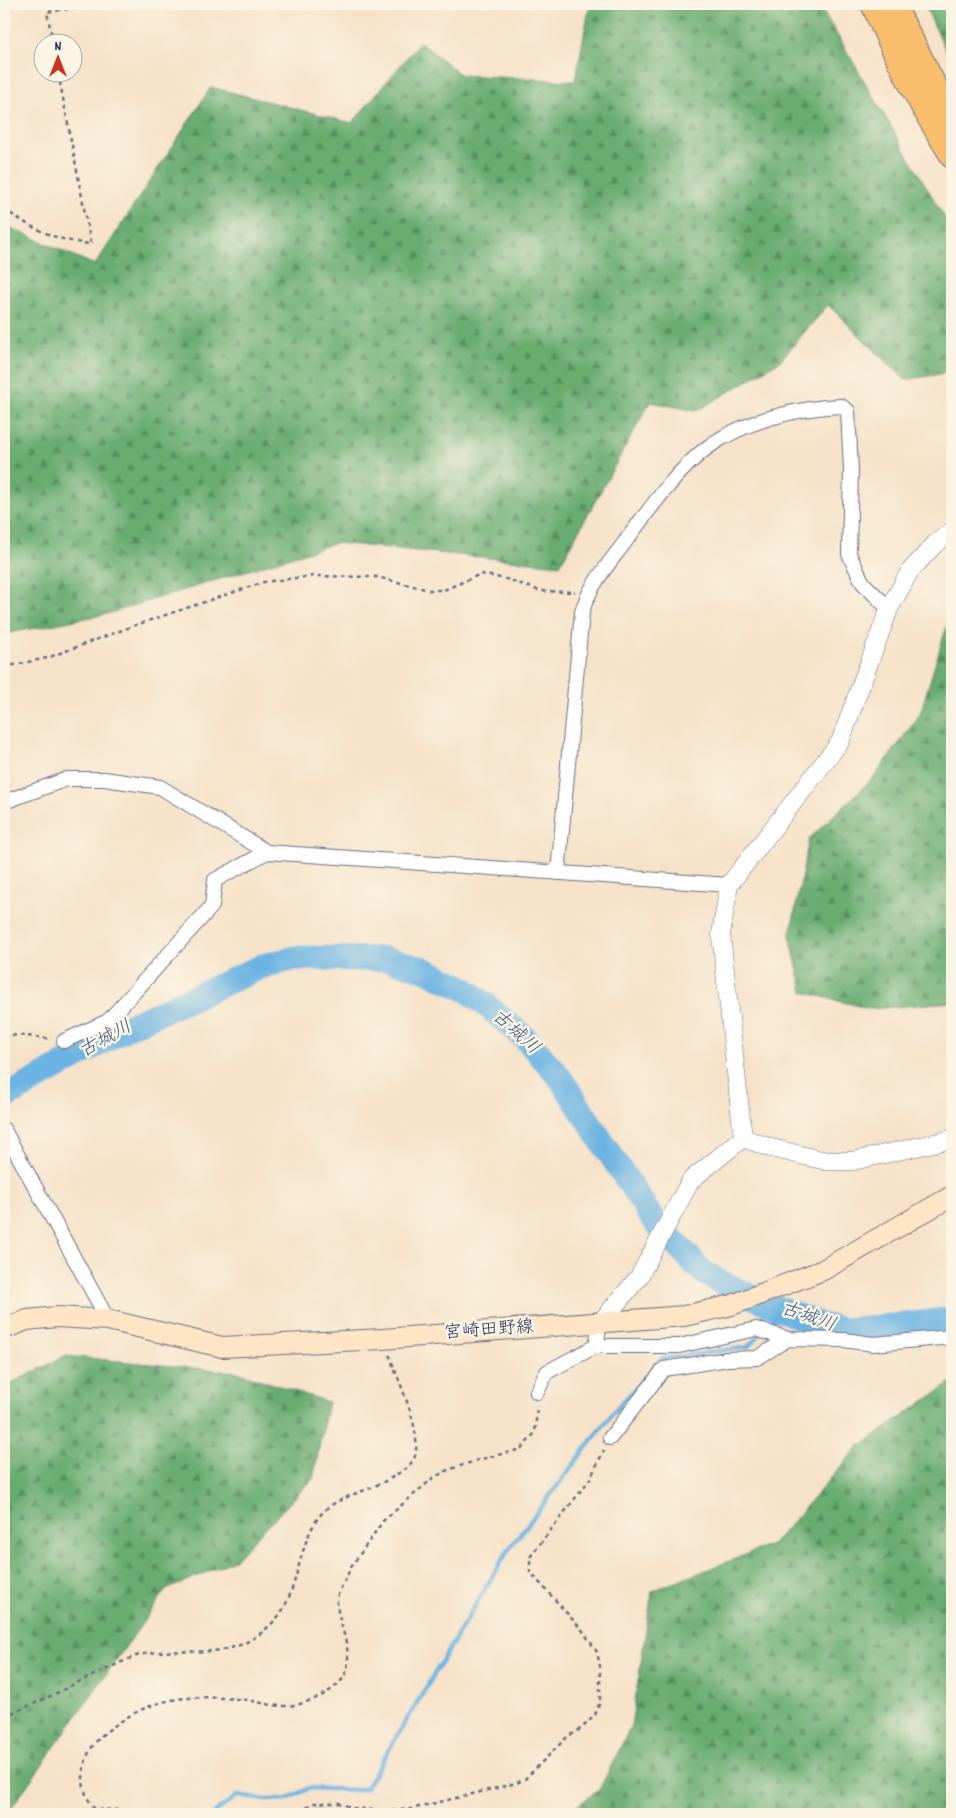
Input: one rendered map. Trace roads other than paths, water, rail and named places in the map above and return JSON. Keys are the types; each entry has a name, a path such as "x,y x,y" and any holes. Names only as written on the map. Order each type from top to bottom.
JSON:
{"main road":[{"path":"872,4 890,47 935,131 952,157"},
{"path":"894,4 952,118"},
{"name":"宮崎田野線","path":"4,1329 27,1320 57,1317 108,1320 222,1347 383,1339 684,1316 732,1305 779,1289 823,1270 952,1196"}],"street":[{"path":"558,873 582,612 588,593 644,517 684,470 708,447 742,429 776,417 822,407 841,406 848,412 851,470 848,554 863,583 889,610"},
{"path":"743,1138 721,934 729,885 840,742 889,610 910,571 935,544 952,531"},
{"path":"4,802 67,779 104,779 160,787 266,852 729,885"},
{"path":"64,1041 108,1021 212,906 215,880 266,852"},
{"path":"4,1130 108,1320"},
{"path":"743,1138 771,1148 826,1162 853,1161 952,1139"},
{"path":"596,1346 600,1323 639,1277 691,1180 743,1138"},
{"path":"537,1392 547,1372 596,1346 679,1346 756,1329 788,1339 844,1340 873,1344 952,1337"},
{"path":"610,1438 664,1369 728,1359 757,1358 788,1339"}],"waterway":[{"name":"古城川","path":"4,1098 132,1025 263,966 296,958 386,959 424,969 465,989 524,1037 559,1076 654,1221 703,1272 722,1283 782,1310 821,1325 844,1330 952,1319"},
{"path":"213,1814 237,1796 267,1800 287,1799 309,1788 358,1790 366,1788 509,1549 616,1409 662,1359 748,1347 782,1310"}]}
